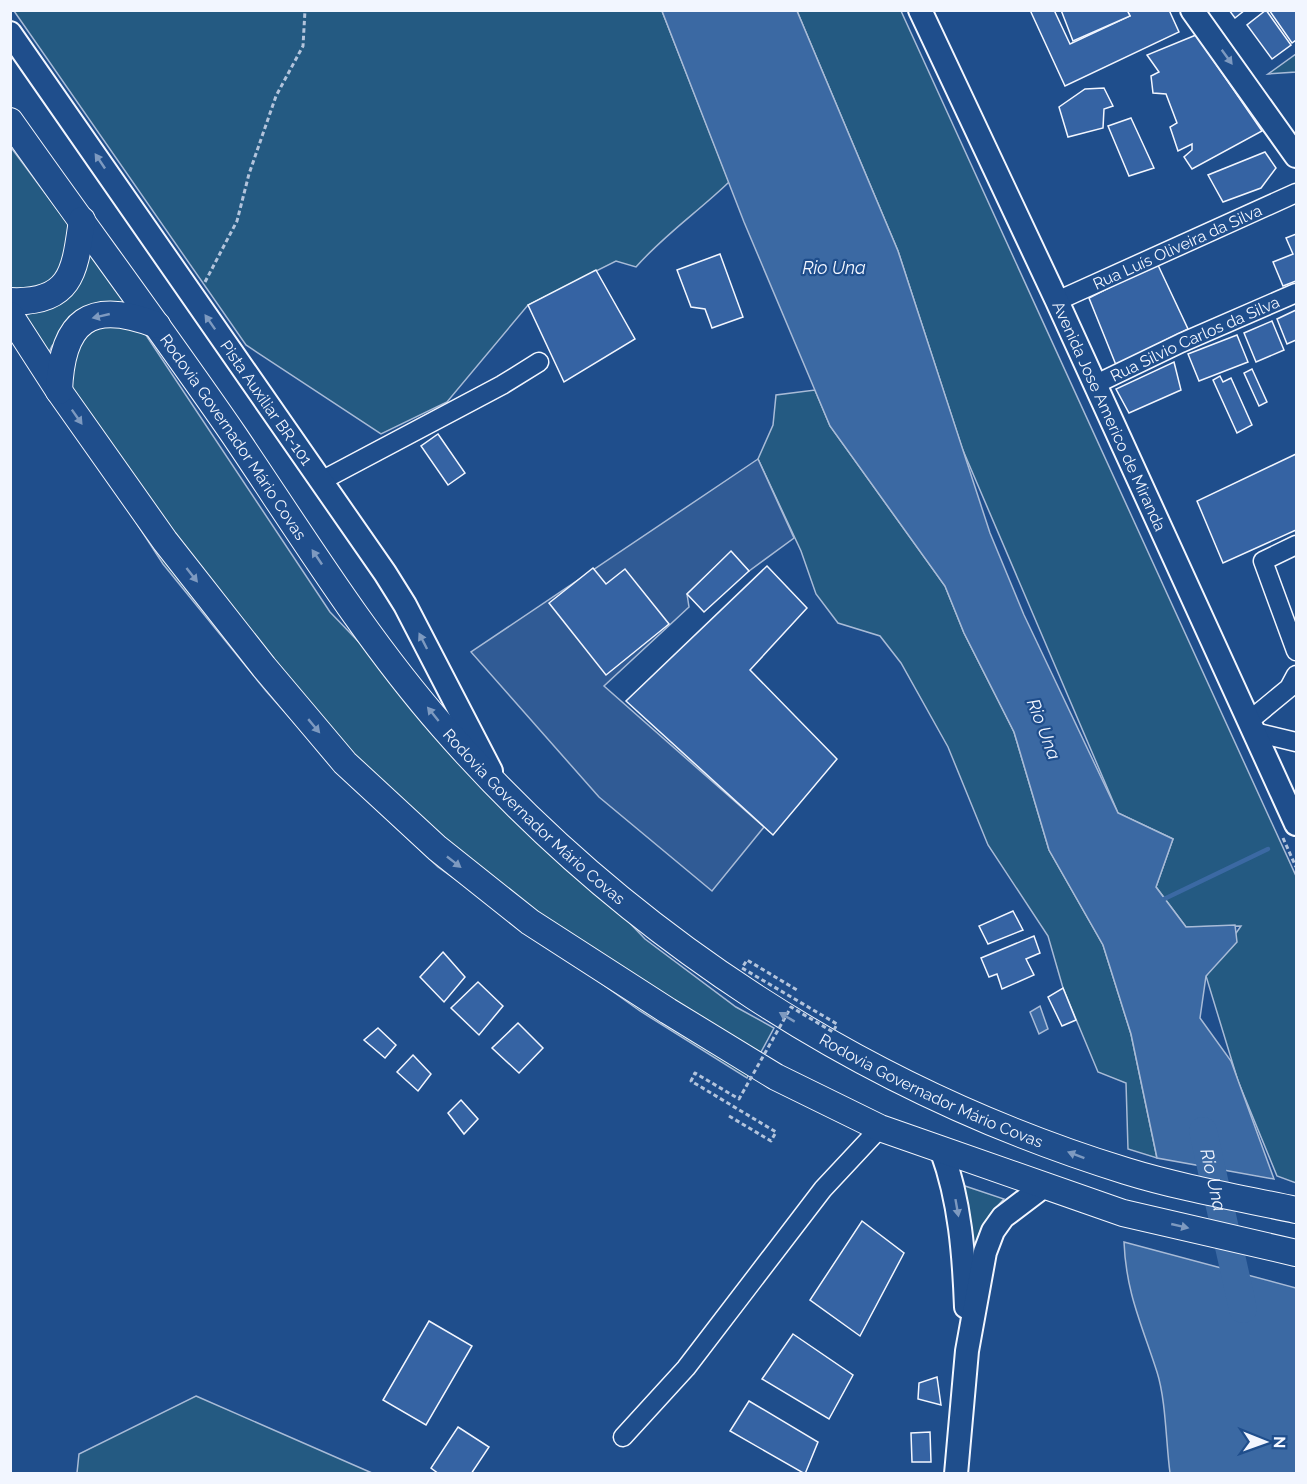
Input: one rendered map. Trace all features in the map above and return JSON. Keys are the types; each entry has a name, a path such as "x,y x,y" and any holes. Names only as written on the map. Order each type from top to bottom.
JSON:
{"highway":[{"name":"Rodovia Governador Mário Covas","path":"10,121 157,325 334,582 409,685 441,725 498,786 581,864 665,935 715,972 854,1057 927,1093 1082,1157 1132,1173 1296,1210"},
{"path":"10,301 43,298 69,279 75,267 82,220"},
{"path":"59,391 61,359 66,343 73,330 84,321 103,315 118,314 157,325"},
{"path":"10,315 59,391 165,541 264,667 345,762 437,848 530,922 776,1077 880,1128 942,1152 1123,1214 1296,1253"}],"main road":[{"name":"Avenida Jose Americo de Miranda","path":"920,10 1057,301 1296,824"},
{"path":"1192,10 1296,156"},
{"name":"Pista Auxiliar BR-101","path":"10,33 405,605 498,786"},
{"path":"942,1152 951,1178 959,1217 967,1351"},
{"path":"956,1473 967,1351 985,1252 993,1231 1003,1217 1044,1186"}],"street":[{"name":"Rua Luís Oliveira da Silva","path":"1057,301 1296,192"},
{"name":"Rua Silvio Carlos da Silva","path":"1094,385 1181,343 1296,293"},
{"path":"321,481 502,385 538,362"},
{"path":"1296,545 1263,561 1296,651"},
{"path":"1296,675 1289,688 1251,726 1296,742"},
{"path":"623,1437 686,1368 823,1189 880,1128"}],"path":[{"path":"194,299 211,273 237,221 249,174 276,96 303,46 305,10"},
{"path":"729,1116 771,1141 776,1132 691,1081 695,1073 738,1099 791,1007 833,1032 837,1024 742,968 747,960 797,990"}],"shaded area":[{"path":"14,11 662,11 729,182 658,244 636,267 616,261 528,305 447,402 381,434 246,345"},
{"path":"797,11 901,11 1296,876 1296,1183 1277,1176 1238,1081 1206,976 1241,926 1186,927 1156,887 1173,839 1118,813 962,448 898,251"},
{"path":"1296,54 1296,72 1268,74"},
{"path":"10,146 74,232 69,283 11,307"},
{"path":"79,237 137,320 68,327 52,346 44,363 10,312 26,315 47,307"},
{"path":"90,320 140,326 330,612 645,939 736,1007 774,1028 747,1078 640,1011 438,867 344,779 266,691 163,564 93,456 56,348"},
{"path":"815,390 830,426 945,586 964,633 1014,732 1049,850 1103,945 1131,1034 1157,1158 1128,1149 1126,1083 1098,1072 1063,988 1048,936 988,845 948,747 901,663 880,636 838,623 816,594 801,551 758,459 773,425 776,395"},
{"path":"758,459 794,538 749,571 731,552 687,594 689,607 604,686 764,827 712,891 599,797 471,652"},
{"path":"956,1183 1004,1199 980,1231 971,1271"},
{"path":"196,1396 372,1473 77,1473 79,1454"}],"water":[{"name":"Rio Una","path":"662,11 797,11 898,251 990,533 1024,615 1118,813 1173,839 1156,887 1186,927 1235,925 1237,942 1206,976 1200,1018 1231,1061 1274,1179 1157,1158 1131,1034 1103,945 1049,850 1014,732 964,633 945,586 830,426 744,222"},
{"path":"1040,1006 1048,1029 1039,1034 1030,1012"},
{"path":"1124,1242 1296,1288 1296,1473 1170,1473 1160,1383 1131,1293"}],"building":[{"path":"1030,10 1054,10 1070,44 1130,16 1127,10 1169,10 1179,32 1065,86"},
{"path":"1061,10 1127,10 1130,16 1073,41"},
{"path":"1229,10 1245,10 1235,18"},
{"path":"1266,10 1291,45 1272,59 1247,25"},
{"path":"1269,10 1296,10 1296,40 1292,43"},
{"path":"1196,35 1262,131 1192,169 1184,157 1192,150 1192,144 1178,151 1170,127 1177,123 1166,94 1153,93 1151,76 1159,72 1147,55"},
{"path":"1104,88 1113,106 1104,109 1103,128 1068,137 1059,107 1085,89"},
{"path":"1131,118 1154,168 1129,176 1108,126"},
{"path":"1265,152 1276,168 1261,188 1223,202 1208,175"},
{"path":"1296,234 1296,281 1283,286 1273,262 1293,254 1286,238"},
{"path":"720,254 743,317 712,328 705,309 691,307 677,270"},
{"path":"1157,263 1188,329 1116,365 1089,298"},
{"path":"596,270 635,339 564,382 528,305"},
{"path":"1296,310 1296,340 1287,344 1277,319"},
{"path":"1272,321 1284,350 1256,362 1244,333"},
{"path":"1237,335 1248,362 1199,381 1188,354"},
{"path":"1174,362 1181,390 1129,413 1116,389"},
{"path":"1252,369 1267,402 1259,406 1244,373"},
{"path":"1220,376 1223,382 1231,378 1252,425 1237,433 1213,380"},
{"path":"438,434 465,473 448,485 421,446"},
{"path":"1296,454 1296,530 1223,563 1197,501"},
{"path":"731,551 749,571 704,612 687,594"},
{"path":"767,566 807,608 750,670 837,759 773,835 626,701"},
{"path":"593,568 606,584 625,569 669,624 606,675 549,603"},
{"path":"1013,911 1023,930 988,944 979,926"},
{"path":"1034,936 1040,953 1026,959 1034,975 1002,989 997,974 989,977 981,958"},
{"path":"443,952 465,977 444,1002 420,977"},
{"path":"478,982 503,1006 479,1035 451,1008"},
{"path":"1063,988 1076,1020 1062,1026 1048,997"},
{"path":"518,1023 543,1048 519,1073 492,1048"},
{"path":"378,1028 396,1045 385,1058 364,1040"},
{"path":"413,1055 431,1074 418,1091 397,1072"},
{"path":"461,1100 478,1119 464,1134 448,1113"},
{"path":"862,1221 904,1253 860,1336 810,1300"},
{"path":"429,1321 472,1346 426,1425 383,1400"},
{"path":"793,1334 853,1375 829,1419 762,1379"},
{"path":"937,1377 941,1405 918,1399 919,1383"},
{"path":"749,1401 818,1442 805,1474 730,1431"},
{"path":"458,1427 489,1447 471,1474 439,1474 431,1468"},
{"path":"930,1432 931,1462 912,1462 911,1433"}],"waterway":[{"path":"1160,901 1268,849"},
{"name":"Rio Una","path":"1203,1131 1243,1309"}]}
